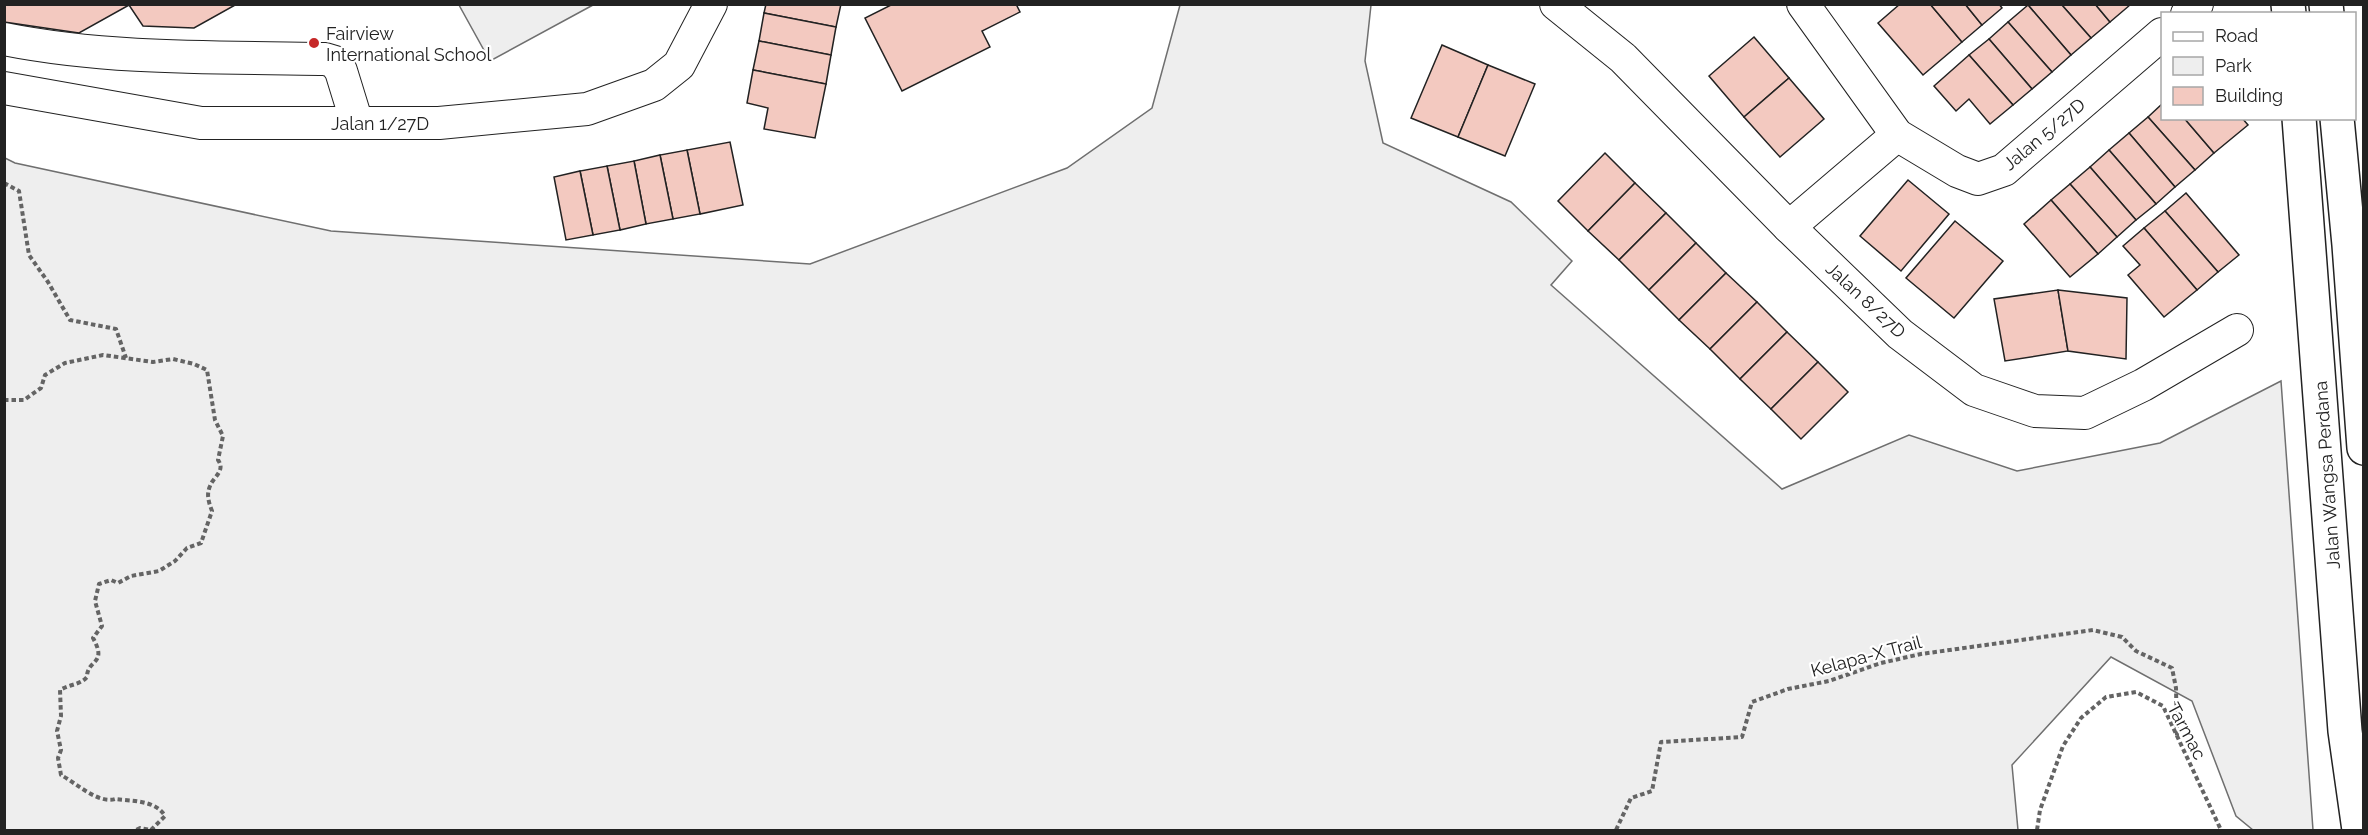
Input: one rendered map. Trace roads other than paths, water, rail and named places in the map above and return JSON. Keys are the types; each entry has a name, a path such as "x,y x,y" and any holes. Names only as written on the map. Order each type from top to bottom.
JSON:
{"main road":[{"name":"Jalan Wangsa Perdana","path":"2299,120 2345,730 2360,831"},
{"path":"2337,120 2364,448"}],"street":[{"name":"Jalan 1/27D","path":"4,88 201,123 439,123 587,109 654,85 679,65 711,4"},
{"name":"Jalan 8/27D","path":"1556,4 1623,58 1789,227 1900,334 1974,390 2035,411 2085,413 2143,385 2237,330"},
{"name":"Jalan 5/27D","path":"1803,4 1897,135 1957,171 1978,178 2004,170 2161,36"},
{"path":"4,39 45,47 160,56 325,59 335,62 341,71 357,123"},
{"path":"1789,227 1897,135"}],"place":[{"name":"Fairview International School","path":"314,43"}]}
